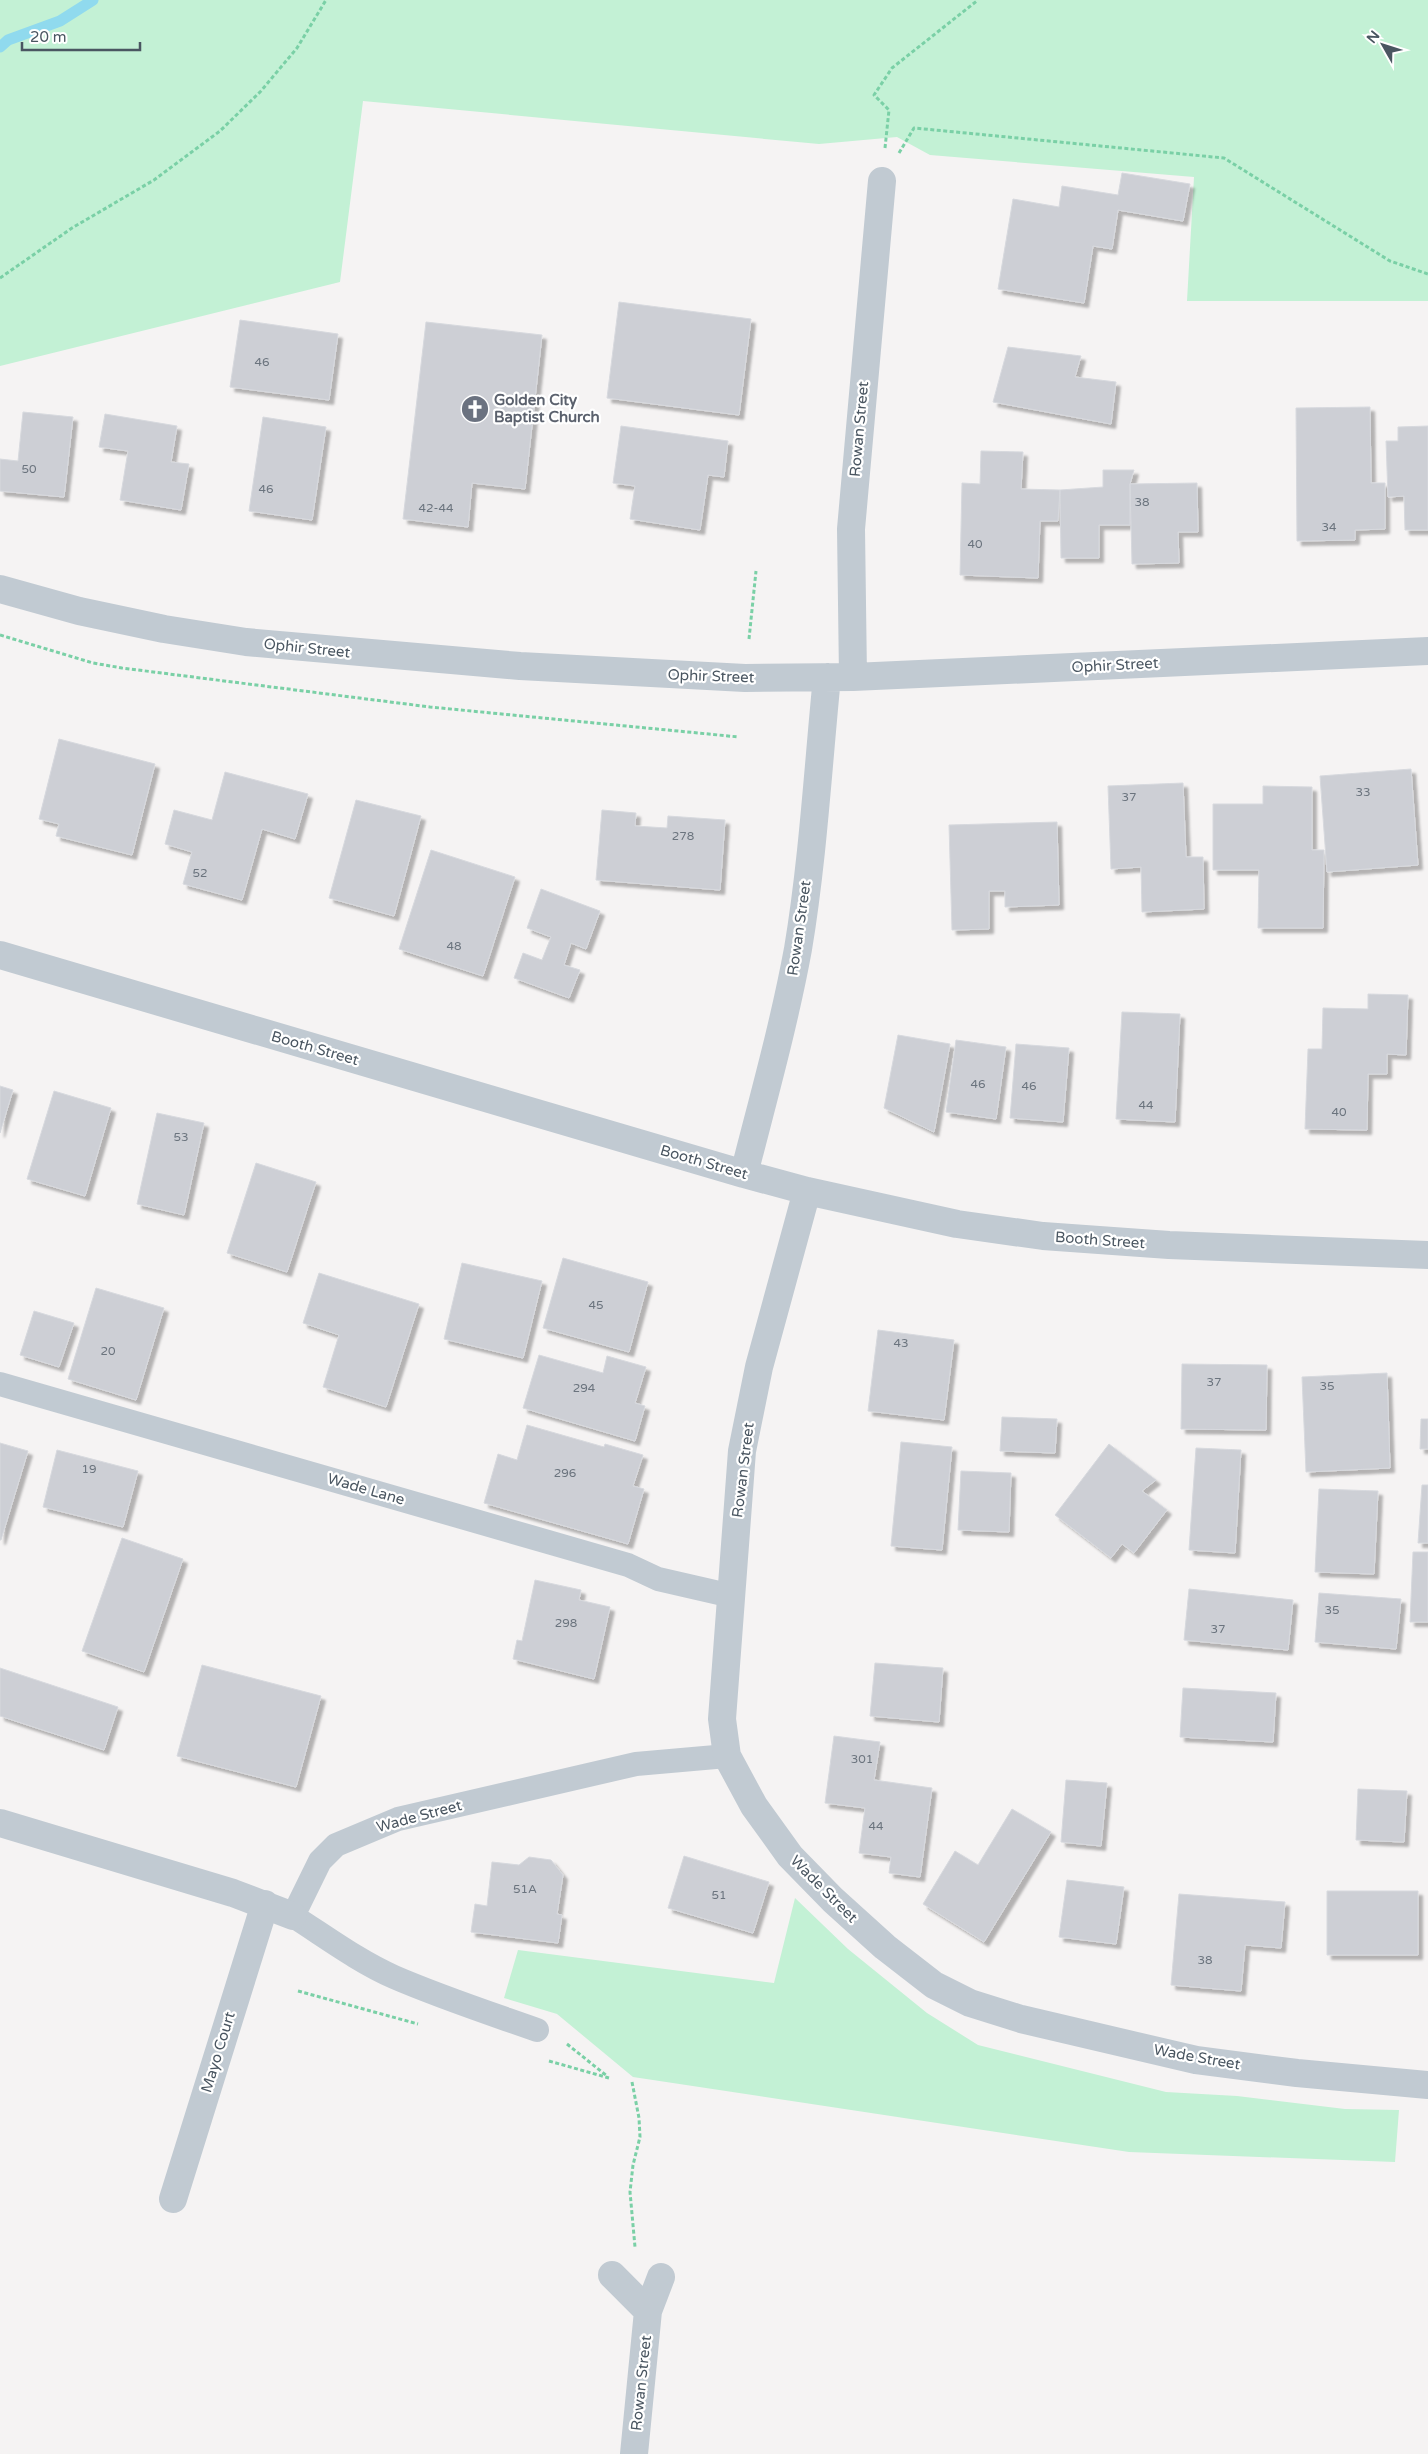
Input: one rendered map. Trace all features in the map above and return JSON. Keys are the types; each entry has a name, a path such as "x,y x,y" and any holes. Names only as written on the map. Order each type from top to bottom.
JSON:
{"street":[{"name":"Rowan Street","path":"744,1174 785,1013 798,947 813,826 840,677 851,529 882,181"},
{"name":"Ophir Street","path":"0,589 79,611 246,642 351,653 639,673 745,678 840,677 1428,651"},
{"name":"Booth Street","path":"0,955 744,1174 807,1191 957,1224 1042,1236 1169,1246 1428,1255"},
{"name":"Rowan Street","path":"727,1756 722,1719 742,1451 759,1367 807,1191"},
{"name":"Wade Street","path":"727,1756 754,1806 790,1856 833,1900 885,1947 934,1985 970,2003 1020,2019 1196,2060 1306,2074 1428,2085"},
{"path":"0,1822 265,1904 293,1916"},
{"name":"Mayo Court","path":"173,2199 265,1904"},
{"path":"612,2275 655,2292"},
{"name":"Rowan Street","path":"634,2454 655,2292"}],"lane":[{"name":"Wade Lane","path":"0,1384 628,1565 658,1578 732,1596"},
{"name":"Wade Street","path":"293,1916 320,1861 336,1845 398,1819 636,1764 727,1756"},
{"path":"293,1916 348,1951 393,1976 462,2004 537,2030"}],"path":[{"path":"0,278 72,228 154,180 220,131 261,92 297,48 326,0"},
{"path":"882,181 889,110 874,95 892,68 978,0"},
{"path":"882,181 914,128 1224,158 1390,261 1428,274"},
{"path":"749,638 756,571"},
{"path":"0,634 92,664 430,707 739,737"},
{"path":"537,2030 566,2044 609,2078"},
{"path":"632,2082 639,2118 640,2137 633,2165 630,2192 633,2242 644,2271 655,2292"}],"green space":[{"path":"0,0 1428,0 1428,301 1187,301 1194,177 930,155 897,137 819,144 363,101 340,282 0,366"},
{"path":"795,1898 848,1949 927,2013 978,2045 1166,2092 1237,2096 1345,2109 1399,2110 1395,2162 1129,2152 633,2077 557,2014 504,1998 518,1950 774,1983"}],"building":[{"path":"1122,173 1190,184 1183,221 1118,210 1112,249 1093,246 1084,303 998,289 1013,199 1059,207 1062,186 1118,195"},
{"path":"619,302 751,319 739,415 607,398"},
{"path":"240,320 338,334 329,400 230,387"},
{"name":"Golden City Baptist Church","path":"426,322 542,335 525,489 472,483 468,527 403,519"},
{"path":"1008,347 1081,356 1075,377 1116,382 1111,424 993,402"},
{"path":"1370,407 1371,483 1385,483 1385,529 1355,530 1355,540 1297,541 1296,408"},
{"path":"23,412 73,417 64,497 0,491 0,459 18,461"},
{"path":"105,414 177,426 171,462 189,464 181,510 120,500 128,451 99,447"},
{"path":"263,417 326,427 312,520 249,511"},
{"path":"621,426 728,441 724,477 708,475 700,530 630,519 635,486 613,483"},
{"path":"1428,426 1428,530 1405,530 1404,496 1388,497 1386,441 1398,441 1398,427"},
{"path":"981,451 1023,452 1021,489 1060,490 1058,521 1040,521 1038,578 960,575 962,483 980,484"},
{"path":"1103,470 1134,470 1130,484 1130,525 1099,525 1099,558 1061,558 1060,490 1103,487"},
{"path":"1197,483 1198,532 1178,532 1179,563 1132,564 1130,484"},
{"path":"59,739 155,764 132,855 56,836 59,824 39,819"},
{"path":"1411,769 1418,865 1327,872 1320,776"},
{"path":"225,772 308,794 295,839 262,829 242,900 183,884 192,852 165,844 174,810 212,820"},
{"path":"1183,783 1186,857 1203,857 1204,909 1142,912 1141,867 1111,869 1108,786"},
{"path":"1263,786 1312,787 1312,850 1324,850 1323,928 1258,928 1259,870 1213,870 1213,804 1263,804"},
{"path":"356,800 421,816 394,916 329,898"},
{"path":"602,810 636,813 635,826 667,828 668,816 725,820 720,890 596,880"},
{"path":"1057,822 1059,905 1005,907 1005,891 989,891 989,929 952,930 949,825"},
{"path":"431,850 515,877 483,976 399,949"},
{"path":"541,889 600,911 586,949 571,943 564,965 580,970 569,998 514,978 523,953 542,960 551,937 527,928"},
{"path":"1368,994 1408,995 1406,1055 1387,1054 1387,1074 1368,1074 1367,1130 1305,1129 1308,1049 1322,1049 1323,1008 1368,1009"},
{"path":"1122,1012 1180,1014 1175,1122 1116,1119"},
{"path":"898,1035 950,1044 934,1132 884,1108"},
{"path":"956,1040 1006,1047 996,1119 946,1112"},
{"path":"1016,1044 1069,1048 1063,1122 1010,1118"},
{"path":"0,1086 13,1090 0,1133"},
{"path":"54,1091 111,1108 85,1196 27,1179"},
{"path":"157,1113 204,1123 184,1215 137,1204"},
{"path":"256,1163 316,1182 287,1272 227,1253"},
{"path":"563,1258 648,1282 629,1352 543,1328"},
{"path":"462,1263 542,1281 523,1358 444,1339"},
{"path":"319,1273 419,1304 386,1407 323,1387 339,1335 303,1323"},
{"path":"96,1288 164,1308 136,1400 68,1379"},
{"path":"34,1311 74,1323 59,1367 20,1355"},
{"path":"878,1330 954,1340 944,1420 868,1411"},
{"path":"539,1355 603,1373 607,1356 646,1367 635,1403 645,1406 635,1441 523,1408"},
{"path":"1182,1364 1267,1365 1266,1430 1181,1429"},
{"path":"1387,1373 1390,1468 1306,1472 1302,1377"},
{"path":"1002,1417 1057,1419 1055,1453 1000,1451"},
{"path":"1421,1419 1428,1419 1428,1449 1420,1449"},
{"path":"527,1425 604,1447 605,1444 643,1455 633,1486 644,1489 628,1544 484,1503 498,1454 517,1460"},
{"path":"901,1442 952,1447 942,1550 891,1546"},
{"path":"0,1443 28,1451 1,1540 0,1540"},
{"path":"1109,1444 1156,1480 1142,1491 1167,1510 1134,1553 1122,1544 1111,1558 1055,1515"},
{"path":"1196,1448 1241,1450 1235,1553 1189,1550"},
{"path":"57,1450 138,1471 123,1527 43,1507"},
{"path":"961,1471 1011,1473 1009,1532 958,1530"},
{"path":"1422,1485 1428,1485 1428,1543 1418,1543"},
{"path":"1319,1489 1378,1491 1374,1574 1315,1572"},
{"path":"122,1538 183,1559 144,1672 82,1651"},
{"path":"1413,1552 1428,1552 1428,1622 1410,1622"},
{"path":"535,1580 581,1590 579,1600 610,1607 594,1679 513,1659 517,1640 522,1641"},
{"path":"1189,1589 1293,1600 1288,1650 1184,1640"},
{"path":"1319,1593 1401,1599 1396,1649 1315,1642"},
{"path":"875,1663 943,1668 939,1722 870,1716"},
{"path":"202,1665 321,1696 296,1787 177,1756"},
{"path":"0,1668 118,1707 104,1750 0,1716"},
{"path":"1183,1688 1276,1693 1273,1742 1180,1737"},
{"path":"834,1736 880,1742 874,1780 932,1788 920,1877 889,1873 891,1857 859,1853 865,1808 825,1803"},
{"path":"1066,1780 1107,1783 1101,1846 1061,1842"},
{"path":"1358,1789 1407,1791 1404,1842 1356,1840"},
{"path":"1012,1809 1051,1832 984,1942 923,1904 955,1851 978,1865"},
{"path":"684,1856 769,1882 753,1933 668,1908"},
{"path":"529,1857 551,1860 563,1875 557,1914 562,1915 558,1943 471,1932 475,1904 487,1906 492,1862 519,1865"},
{"path":"1067,1880 1124,1887 1116,1944 1059,1937"},
{"path":"1327,1891 1418,1891 1418,1955 1327,1955"},
{"path":"1179,1894 1285,1902 1281,1948 1245,1945 1241,1991 1171,1985"}],"waterway":[{"path":"0,47 8,40 60,21 93,0"}],"place":[{"name":"Golden City Baptist Church","path":"475,409"}]}
